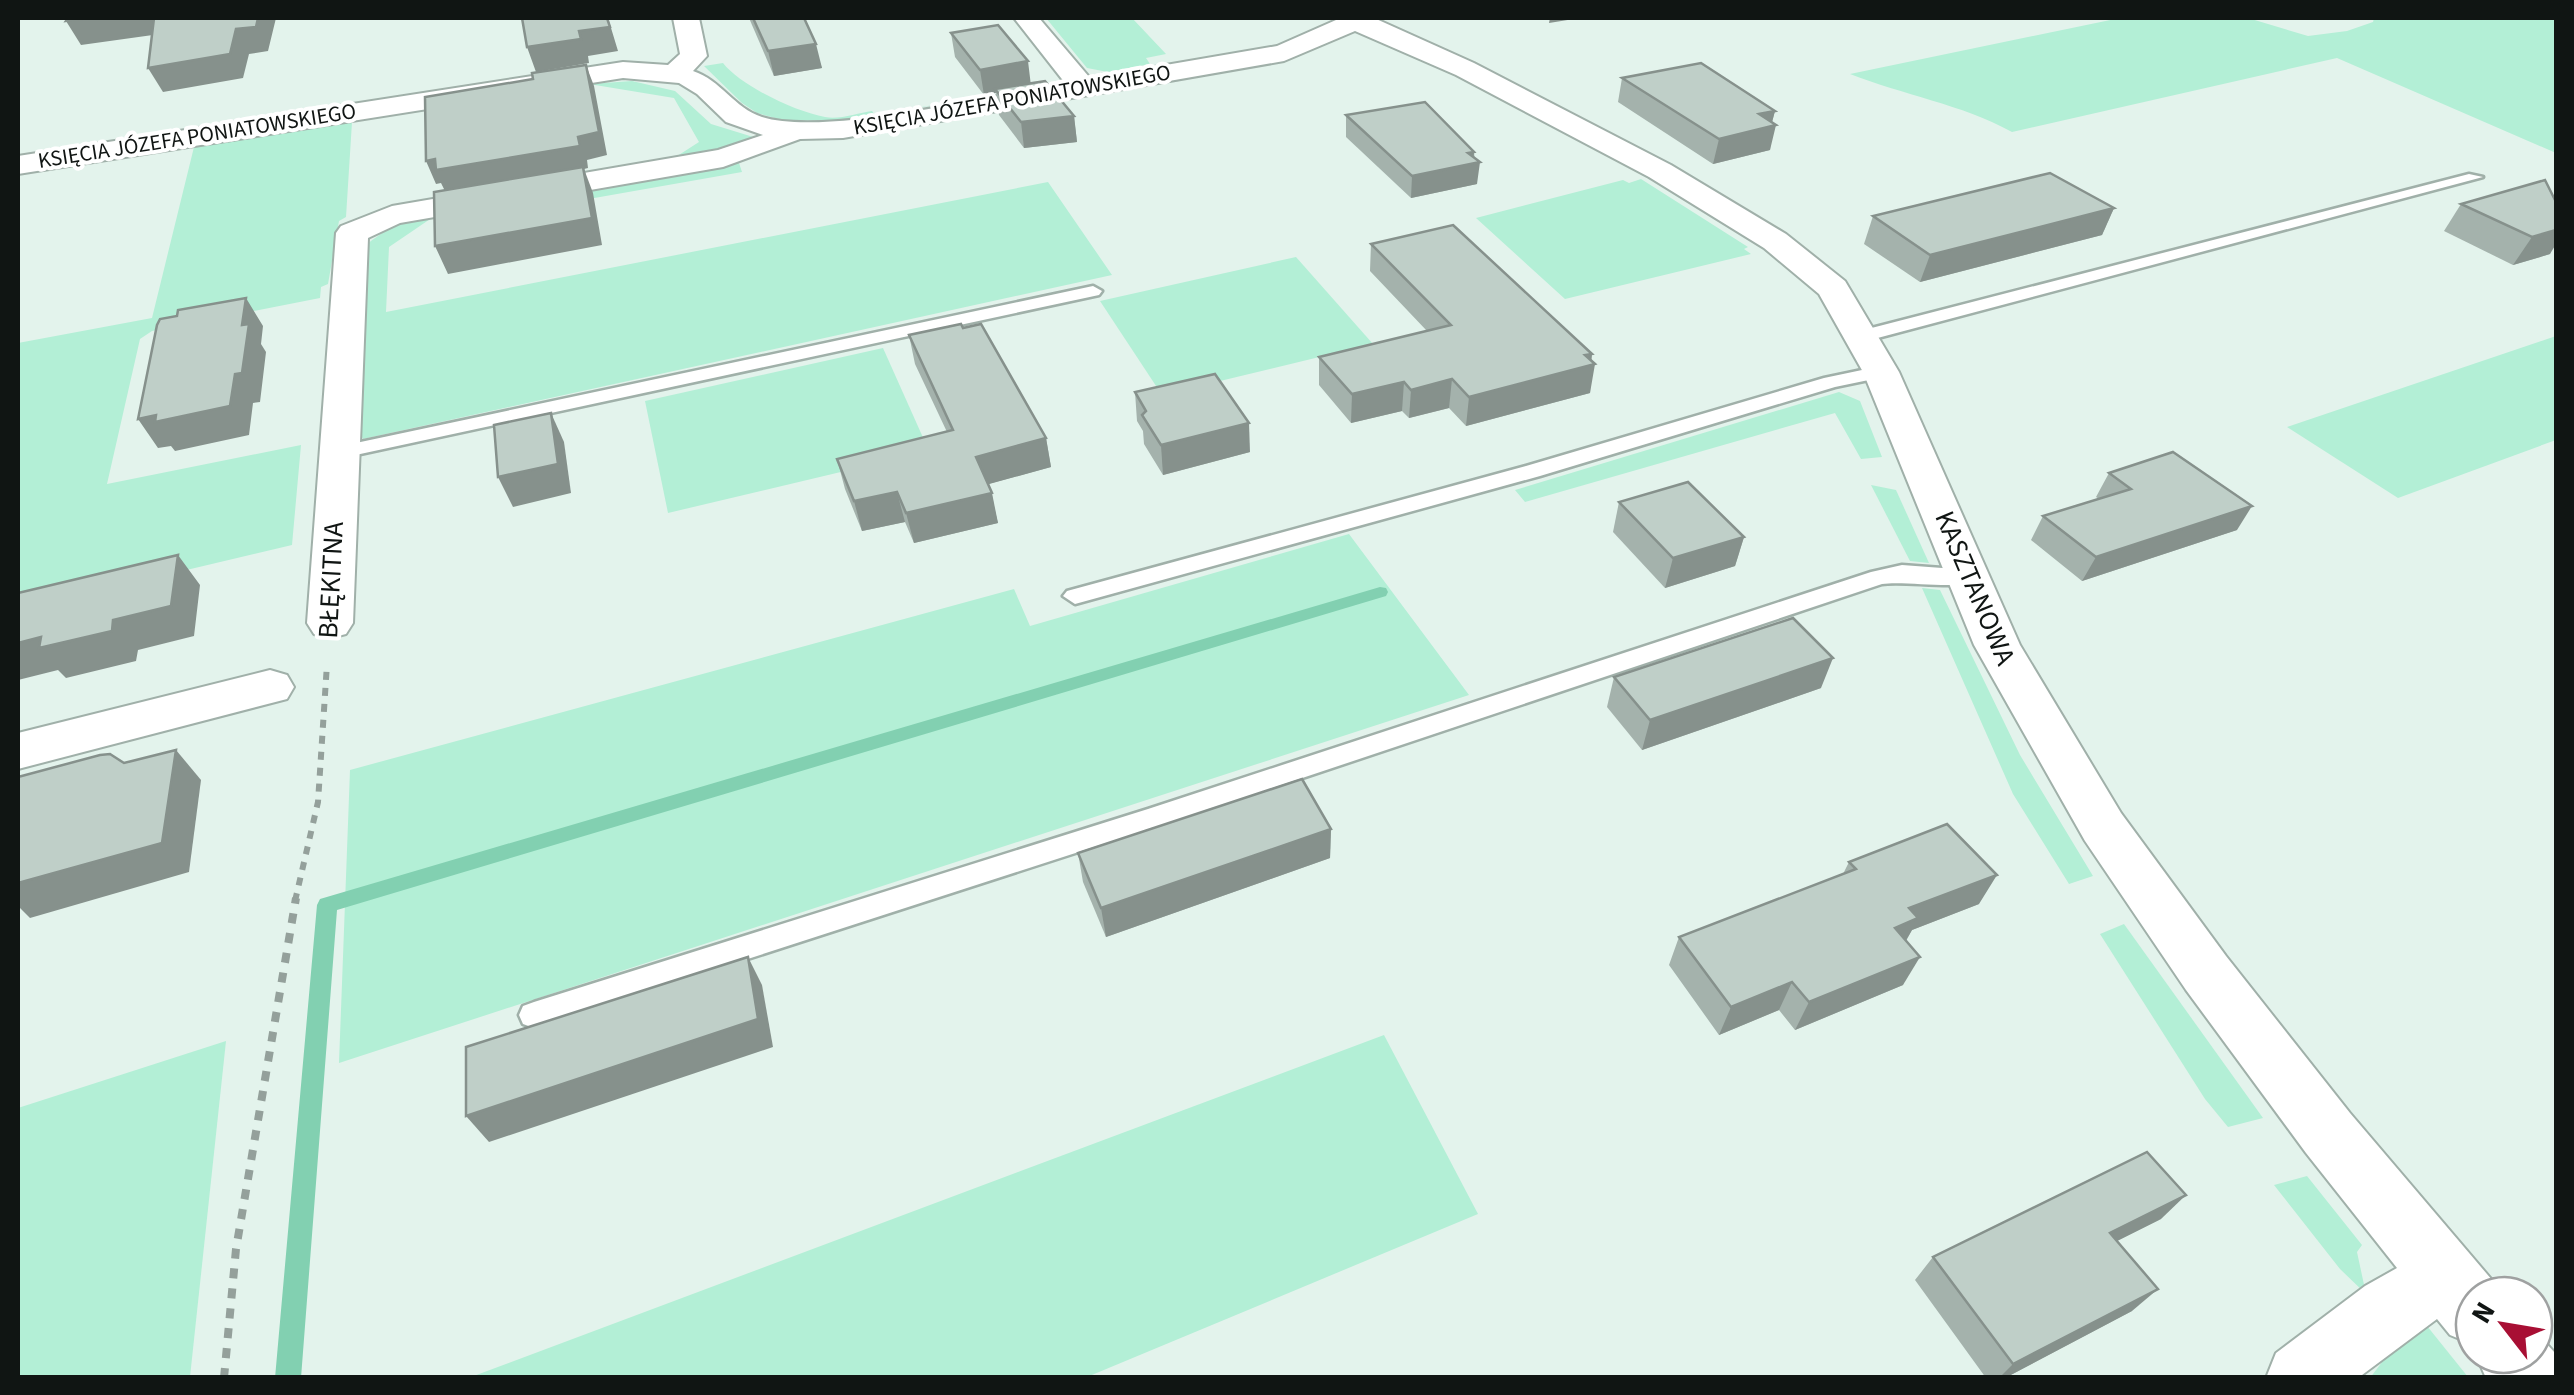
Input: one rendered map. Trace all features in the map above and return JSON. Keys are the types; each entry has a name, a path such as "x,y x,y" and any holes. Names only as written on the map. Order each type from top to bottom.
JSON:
{"street":[{"path":"674,74 694,56 686,18"},
{"path":"1026,18 1082,86"},
{"name":"KSIĘCIA JÓZEFA PONIATOWSKIEGO","path":"18,164 623,70 674,74 703,85 728,111 743,120 795,130 888,123 1284,53 1355,19"},
{"name":"KASZTANOWA","path":"1355,19 1465,69 1660,171 1744,220 1833,288 1872,354 2012,674 2112,840 2328,1133 2454,1287"},
{"name":"BŁĘKITNA","path":"330,623 336,453 350,236 354,230 392,216 724,158 795,130"},
{"path":"18,751 270,687"},
{"path":"2301,1378 2414,1291 2454,1295"}],"lane":[{"path":"1075,596 1533,471 1830,382 1872,354 2475,178"},
{"path":"336,453 1093,291"},
{"path":"534,1015 1152,818 1878,576 1969,578"}],"path":[{"name":"BŁĘKITNA","path":"224,1378 236,1249 291,918 318,802 330,623"}],"green space":[{"path":"1046,18 1132,18 1166,54 1146,58 1150,64 1108,72 1087,68"},
{"path":"2120,18 2248,18 2308,36 2347,31 2373,22 2374,18 2556,18 2556,153 2337,58 2012,132 1973,114 1850,74"},
{"path":"723,63 770,97 825,117 872,111 875,115 957,101 852,120 786,121 757,113 742,103 704,66"},
{"path":"632,81 675,91 711,124 763,140 671,160 699,142 674,98 589,84"},
{"path":"352,122 346,217 339,221 328,284 321,287 320,298 152,331 140,339 107,484 301,445 292,545 18,610 18,343 152,318 194,147"},
{"path":"738,160 742,172 566,203 564,192"},
{"path":"1641,179 1748,247 1744,249 1751,254 1565,299 1476,218 1623,180 1629,183"},
{"path":"1048,182 1112,275 363,439 347,412 364,247 409,221 439,213 389,247 386,312"},
{"path":"1296,257 1373,344 1162,395 1100,301"},
{"path":"2556,336 2556,440 2398,498 2287,427"},
{"path":"883,348 929,451 668,513 645,401"},
{"path":"1839,392 1860,401 1882,457 1861,459 1835,413 1525,502 1515,490"},
{"path":"1871,485 1896,490 1929,563 1910,561"},
{"path":"1349,534 1469,695 339,1063 350,770 1014,589 1030,626"},
{"path":"1922,588 1940,590 2020,755 2093,876 2069,884 2013,794"},
{"path":"2124,924 2263,1118 2228,1127 2205,1099 2100,934"},
{"path":"1384,1035 1478,1214 1087,1377 471,1377"},
{"path":"226,1041 190,1377 18,1377 18,1108"},
{"path":"2307,1176 2362,1245 2357,1252 2366,1294 2340,1269 2274,1185"},
{"path":"2419,1316 2454,1360 2454,1375 2468,1377 2370,1378"}],"building":[{"path":"154,18 258,18 256,27 236,29 230,54 148,68"},
{"path":"522,18 607,18 610,27 579,31 581,39 527,47"},
{"path":"753,18 804,18 816,44 768,51"},
{"path":"998,25 1028,61 980,70 951,33"},
{"path":"1701,63 1775,111 1759,114 1776,125 1719,139 1622,78"},
{"path":"586,65 599,132 578,137 580,146 436,170 435,159 426,161 425,97 533,79 532,73"},
{"path":"1045,81 1074,116 1021,122 995,89"},
{"path":"1425,102 1480,162 1412,176 1346,115"},
{"path":"583,167 592,218 435,246 434,192"},
{"path":"2050,173 2114,208 1930,255 1873,216"},
{"path":"2545,180 2556,202 2556,230 2532,237 2461,204"},
{"path":"1453,225 1592,354 1585,355 1595,364 1469,397 1452,379 1411,390 1404,382 1352,394 1319,357 1451,325 1371,244"},
{"path":"246,298 242,325 249,324 242,373 235,374 230,406 155,422 156,415 138,419 160,319 177,316 178,310"},
{"path":"961,324 963,328 981,324 1046,438 976,457 992,493 906,513 897,492 854,501 837,459 953,430 909,335"},
{"path":"1215,374 1249,423 1161,445 1142,415 1146,411 1135,392"},
{"path":"551,413 558,464 498,477 494,425"},
{"path":"2173,452 2252,506 2096,557 2043,516 2131,489 2109,473"},
{"path":"1688,482 1744,537 1673,558 1619,502"},
{"path":"178,555 171,606 113,620 112,631 39,648 41,637 18,643 18,593"},
{"path":"1793,618 1833,658 1650,720 1614,677"},
{"path":"176,750 162,843 18,883 18,777 100,755 110,754 124,763"},
{"path":"1302,779 1331,829 1101,908 1078,853"},
{"path":"1947,824 1997,875 1909,908 1918,918 1895,928 1920,957 1809,1002 1792,982 1731,1007 1679,937 1856,869 1849,862"},
{"path":"748,957 758,1019 466,1116 466,1047"},
{"path":"2147,1152 2186,1195 2110,1233 2158,1289 2013,1364 1933,1257"}],"waterway":[{"path":"288,1378 327,905 1380,592"}]}
